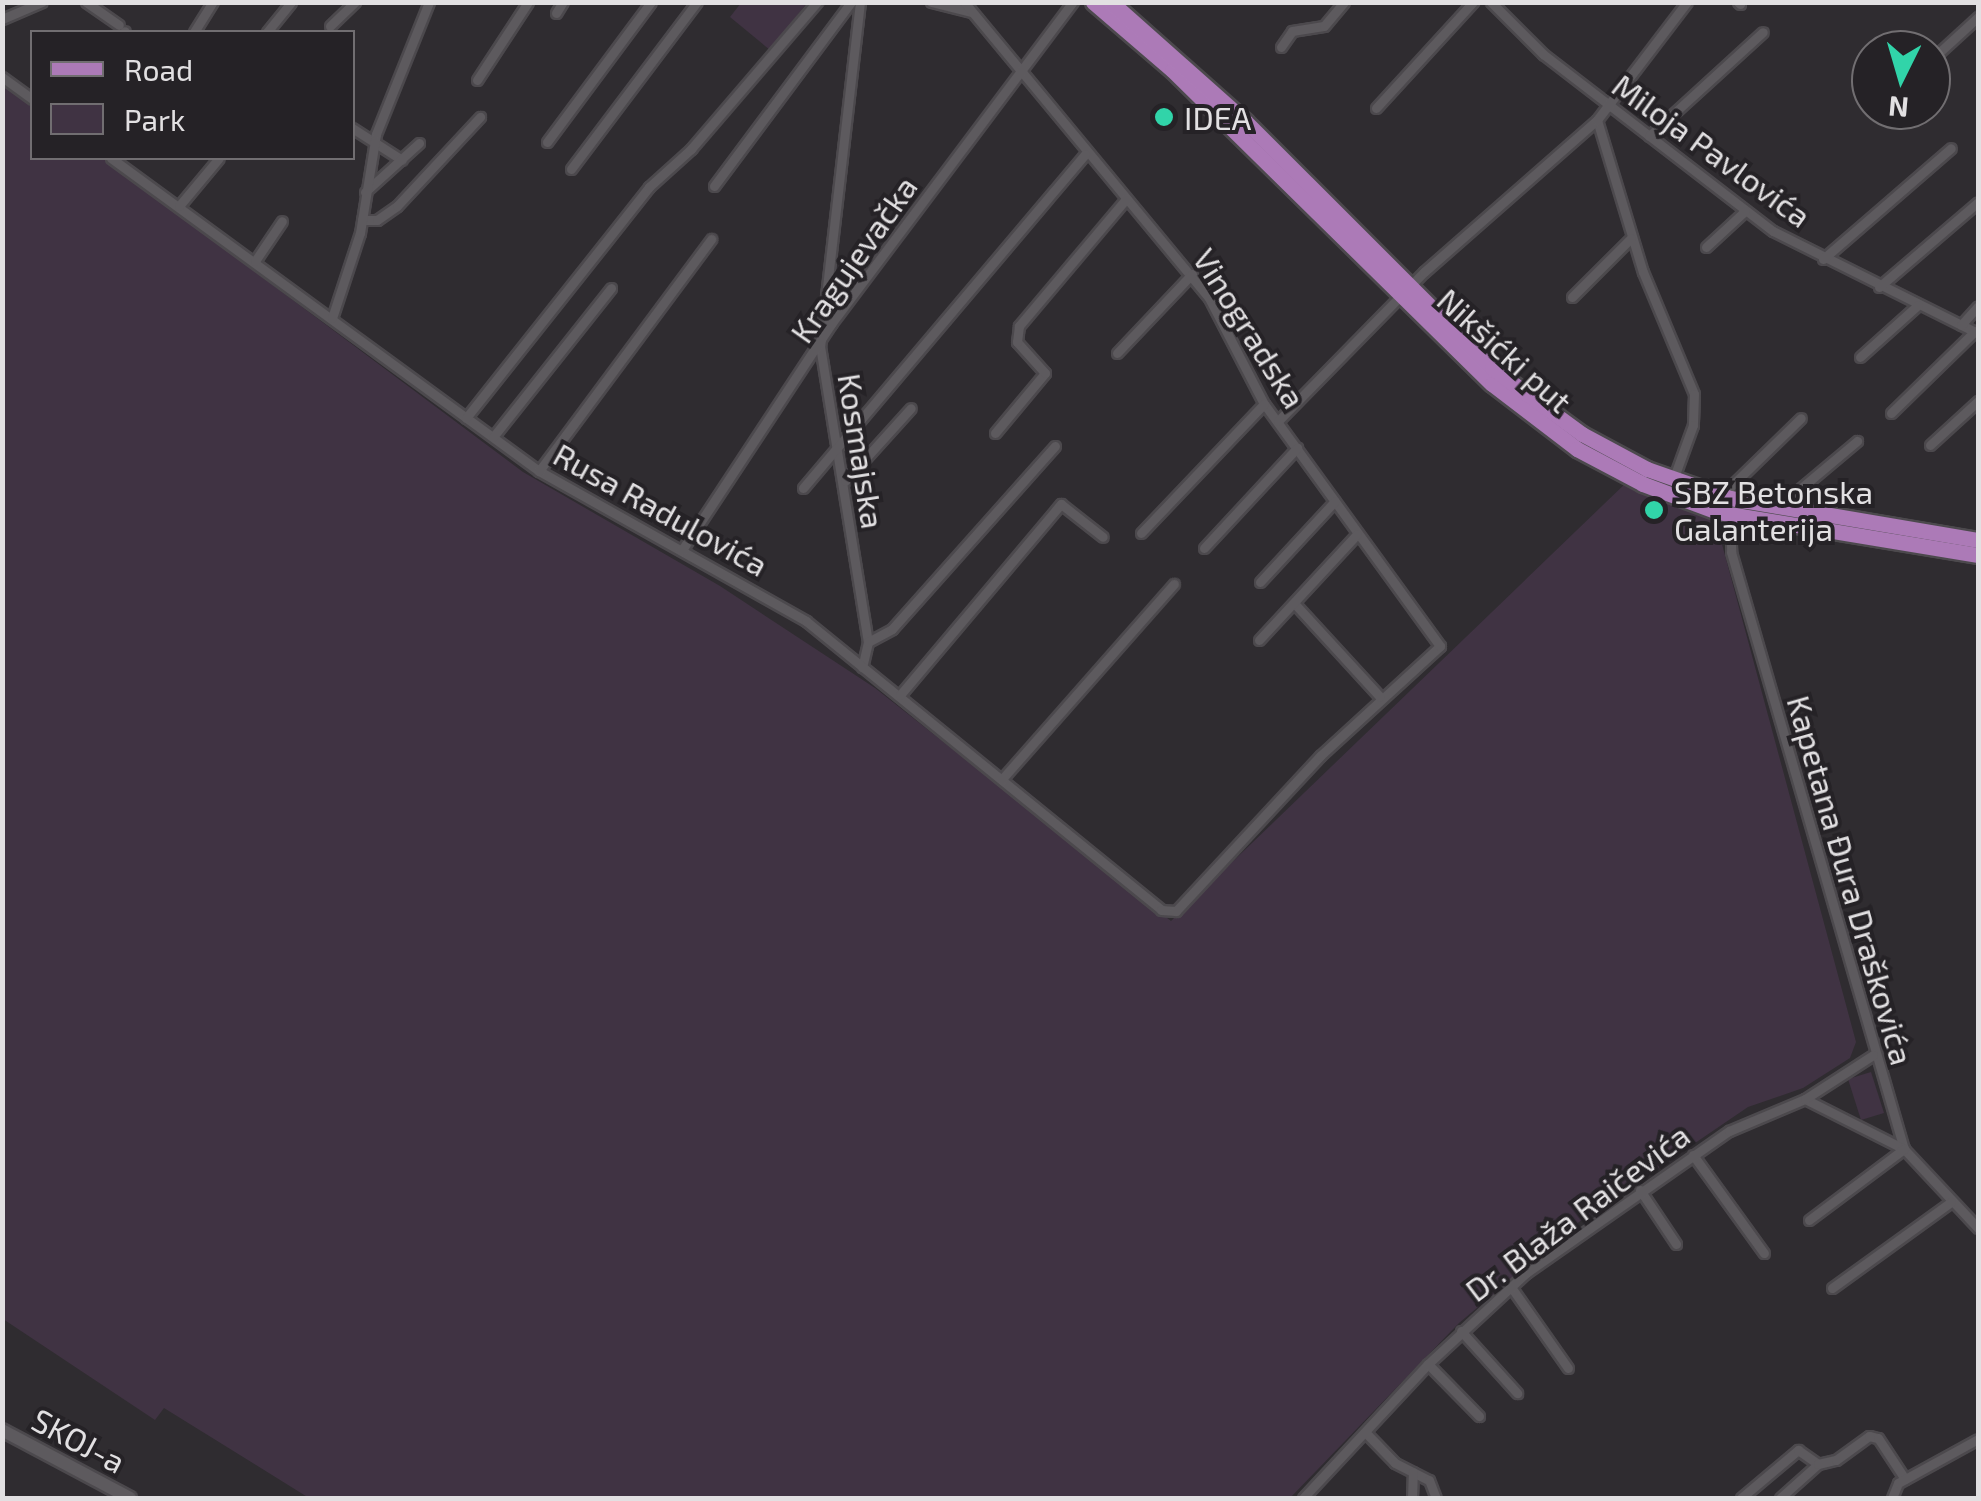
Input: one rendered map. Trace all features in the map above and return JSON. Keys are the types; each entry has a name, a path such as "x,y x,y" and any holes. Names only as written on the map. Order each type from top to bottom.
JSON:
{"main road":[{"name":"Nikšićki put","path":"1093,2 1162,61 1406,289 1492,384 1557,436 1643,484 1730,515 1978,555"},
{"path":"1111,2 1197,76 1406,289 1518,390 1598,444 1673,480 1776,509 1978,540"},
{"name":"SKOJ-a","path":"2,1430 130,1498"}],"street":[{"path":"2,19 42,2"},
{"path":"86,2 123,30"},
{"path":"195,30 213,2"},
{"path":"269,30 291,2"},
{"path":"330,26 356,2"},
{"path":"332,318 362,220 374,144 430,2"},
{"path":"478,80 528,2"},
{"path":"556,13 562,2"},
{"path":"547,142 650,2"},
{"path":"571,170 697,2"},
{"path":"466,418 649,187 691,149 817,2"},
{"path":"714,186 851,2"},
{"name":"Kosmajska","path":"860,2 820,346 868,642 862,667"},
{"path":"931,2 971,12"},
{"name":"Vinogradska","path":"964,2 1085,154 1192,274 1264,404 1440,646 1380,697"},
{"name":"Kragujevačka","path":"682,550 820,346 1072,2"},
{"path":"1281,47 1292,32 1324,26 1344,2"},
{"path":"1376,108 1474,2"},
{"path":"1278,421 1406,289 1597,120 1687,2"},
{"name":"Miloja Pavlovića","path":"1493,3 1520,34 1745,211 1823,259 1977,332"},
{"path":"1951,42 1978,18"},
{"path":"1649,136 1763,32"},
{"path":"2,78 30,98"},
{"path":"362,220 377,220 397,206 480,117"},
{"path":"1597,120 1632,238 1694,394 1693,425 1673,480"},
{"path":"355,130 402,160"},
{"path":"365,192 419,143"},
{"path":"1823,259 1951,148"},
{"path":"804,488 837,441 1085,154"},
{"name":"Rusa Radulovića","path":"115,160 539,471 774,600 900,695 1161,910 1176,911 1380,697"},
{"path":"179,206 216,160"},
{"path":"995,433 1045,373 1016,342 1019,326 1126,199"},
{"path":"1879,288 1978,202"},
{"path":"1706,247 1745,211"},
{"path":"255,262 282,220"},
{"path":"1572,298 1632,238"},
{"path":"539,471 710,239"},
{"path":"1117,353 1192,274"},
{"path":"492,438 611,288"},
{"path":"1860,357 1918,305"},
{"path":"1961,325 1978,306"},
{"path":"1891,413 1977,332"},
{"path":"1930,444 1978,400"},
{"path":"1141,533 1264,404"},
{"path":"845,482 911,408"},
{"path":"1722,495 1801,418"},
{"path":"1776,509 1857,441"},
{"path":"868,642 892,629 1055,446"},
{"path":"1204,548 1297,448"},
{"path":"1260,582 1334,501"},
{"path":"900,695 1061,504 1102,537"},
{"name":"Kapetana Đura Draškovića","path":"1730,515 1731,552 1873,1055 1904,1150"},
{"path":"1259,640 1357,534"},
{"path":"1002,779 1174,584"},
{"path":"1294,603 1380,697"},
{"name":"Dr. Blaža Raičevića","path":"1302,1498 1428,1364 1511,1287 1640,1190 1693,1156 1748,1122 1805,1099 1873,1055"},
{"path":"1805,1099 1904,1150 1978,1228"},
{"path":"1808,1220 1904,1150"},
{"path":"1693,1156 1764,1253"},
{"path":"1640,1190 1676,1244"},
{"path":"1832,1288 1951,1202"},
{"path":"1511,1287 1568,1368"},
{"path":"1461,1331 1517,1393"},
{"path":"1428,1364 1479,1416"},
{"path":"1365,1432 1388,1458 1431,1482 1436,1498"},
{"path":"1780,1498 1818,1464 1874,1436 1902,1481"},
{"path":"1892,1498 1902,1481 1978,1438"},
{"path":"1741,1498 1798,1450 1818,1464"},
{"path":"1412,1498 1413,1472"}],"green space":[{"path":"741,3 807,3 770,50 730,17"},
{"path":"2,82 30,103 30,160 106,160 523,472 720,586 875,688 1171,921 1630,479 1712,507 1856,1042 1850,1058 1803,1088 1748,1107 1579,1222 1459,1323 1290,1498 309,1498 164,1408 155,1420 3,1319"},
{"path":"1871,1072 1884,1113 1861,1120 1848,1079"}],"place":[{"name":"IDEA","path":"1164,117"},
{"name":"SBZ Betonska Galanterija","path":"1654,510"}]}
